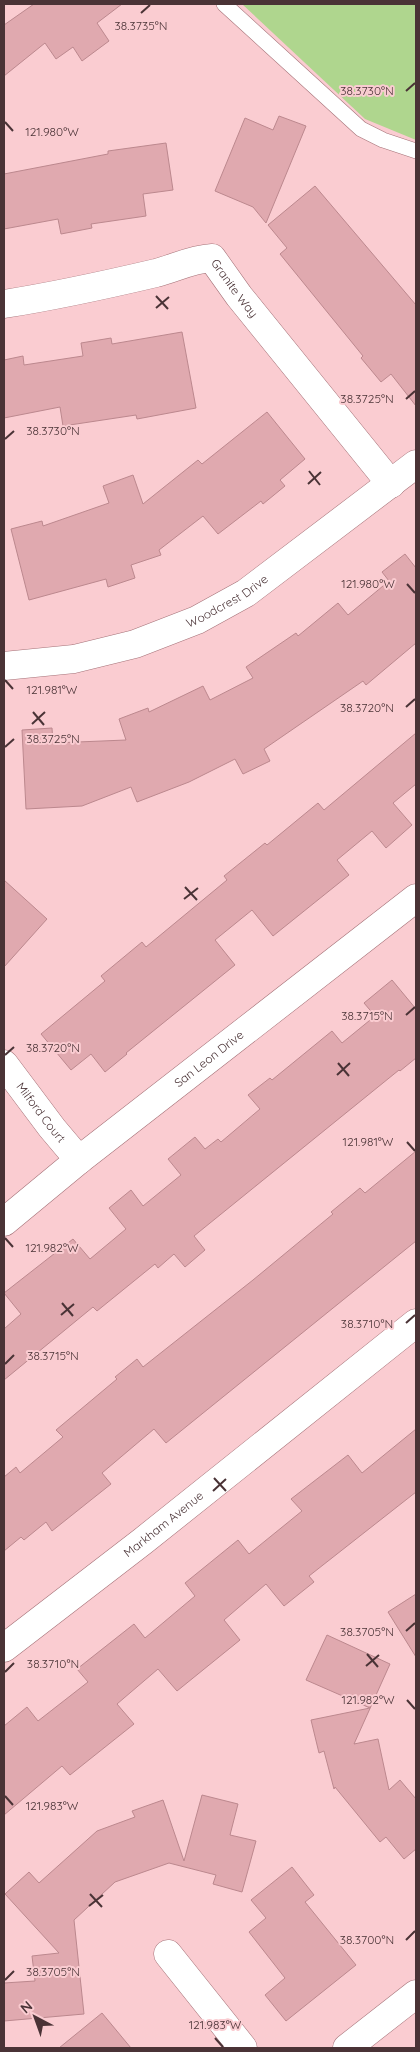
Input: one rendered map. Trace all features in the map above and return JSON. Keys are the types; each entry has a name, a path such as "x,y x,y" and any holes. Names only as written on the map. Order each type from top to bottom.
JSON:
{"street":[{"name":"Granite Way","path":"4,304 56,296 170,270 197,259 212,258 239,296 391,484"},
{"name":"Woodcrest Drive","path":"4,666 74,659 135,644 197,620 246,593 416,464"},
{"name":"San Leon Drive","path":"4,1222 79,1160 416,898"},
{"name":"Milford Court","path":"4,1064 52,1128 79,1160"},
{"name":"Markham Avenue","path":"4,1648 143,1541 416,1323"},
{"path":"168,1954 243,2048"},
{"path":"347,2048 416,1994"}],"lane":[{"path":"224,4 361,129 383,140 416,151"}],"green space":[{"path":"242,4 416,4 416,140 365,119"}],"building":[{"path":"34,4 122,4 97,23 109,41 82,61 73,47 56,59 45,43 4,76 4,25"},
{"path":"279,116 306,126 266,223 253,207 215,191 245,118 273,130"},
{"path":"166,143 173,190 143,194 146,216 91,224 92,228 61,234 58,219 4,229 4,174 108,154 108,151"},
{"path":"315,186 416,305 416,406 391,374 381,382 361,358 363,356 280,254 287,248 268,225"},
{"path":"182,332 196,408 137,419 136,415 63,426 60,407 4,418 4,360 23,356 24,365 83,356 81,343 111,338 112,344"},
{"path":"267,412 305,459 280,480 285,486 263,504 261,501 218,534 203,516 159,550 161,555 131,565 135,578 108,587 106,579 29,600 11,529 42,521 43,526 109,503 103,486 133,475 143,504 198,460 202,464"},
{"path":"405,554 416,568 416,643 366,685 363,681 264,749 270,761 243,774 235,759 189,782 137,802 131,787 82,806 26,809 22,730 52,728 53,743 126,740 119,719 148,708 149,712 203,686 210,700 253,678 246,667 296,633 298,636 338,603 348,615 389,581 382,572"},
{"path":"416,733 416,784 393,803 412,825 386,848 372,831 337,860 349,875 273,936 252,910 215,940 235,965 105,1072 91,1054 71,1070 41,1034 105,981 101,976 142,942 146,947 227,880 224,876 265,843 267,845 318,803 324,810"},
{"path":"4,880 47,919 4,967"},
{"path":"392,980 416,1009 416,1058 194,1236 205,1250 185,1267 174,1254 158,1268 155,1264 97,1311 93,1307 4,1380 4,1329 21,1314 4,1293 73,1239 90,1259 126,1229 109,1208 131,1190 143,1206 181,1175 168,1159 195,1137 205,1149 218,1139 221,1142 260,1109 248,1095 270,1078 272,1080 332,1031 342,1043 375,1016 364,1003"},
{"path":"416,1151 416,1241 166,1443 154,1429 102,1473 111,1484 52,1531 46,1522 24,1540 21,1537 4,1551 4,1477 16,1467 20,1473 63,1437 56,1430 117,1379 115,1377 137,1359 143,1367 253,1280 333,1214 331,1212 360,1188 365,1193"},
{"path":"416,1429 416,1492 309,1576 314,1582 284,1606 266,1584 224,1620 240,1640 177,1691 158,1669 117,1704 134,1724 70,1775 62,1766 4,1815 4,1726 27,1707 38,1721 88,1682 77,1669 134,1624 145,1638 195,1596 185,1583 238,1540 249,1554 302,1511 291,1499 348,1455 362,1473"},
{"path":"416,1594 416,1657 388,1612"},
{"path":"327,1635 390,1664 354,1744 378,1739 389,1790 400,1780 416,1799 416,1849 404,1859 386,1837 380,1842 335,1787 334,1789 324,1751 319,1753 311,1720 370,1708 306,1680"},
{"path":"202,1795 238,1804 230,1835 256,1841 242,1892 213,1884 216,1875 169,1863 115,1882 74,1920 84,2014 4,2021 4,1983 35,1981 32,1956 59,1953 5,1894 29,1872 39,1883 97,1831 135,1817 132,1811 163,1800 184,1861"},
{"path":"292,1867 314,1895 305,1902 356,1965 286,2021 265,1995 285,1978 249,1932 266,1918 251,1900"},
{"path":"102,2013 131,2048 59,2048"}]}
